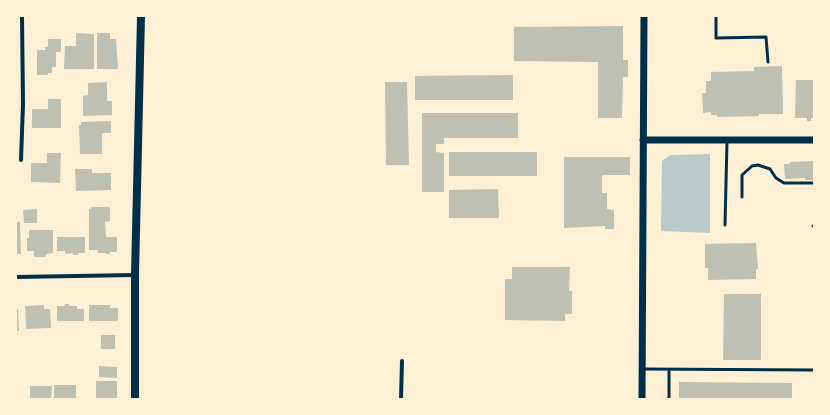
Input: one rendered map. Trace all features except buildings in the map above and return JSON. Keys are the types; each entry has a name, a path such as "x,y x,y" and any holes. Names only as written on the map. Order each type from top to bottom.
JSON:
{"main road":[{"path":"135,399 135,275 141,16"}],"street":[{"path":"21,160 23,104 22,16"},
{"path":"642,399 644,16"},
{"path":"643,140 814,140"},
{"path":"16,277 135,275"},
{"path":"401,399 402,361"}],"lane":[{"path":"716,16 716,38 766,37 768,62"},
{"path":"725,225 727,140"},
{"path":"742,197 742,174 752,166 758,165 770,169 776,178 784,183 814,183"},
{"path":"642,369 814,370"},
{"path":"668,369 669,399"}],"shaded area":[{"path":"710,154 710,233 661,231 662,161 670,155"}]}
